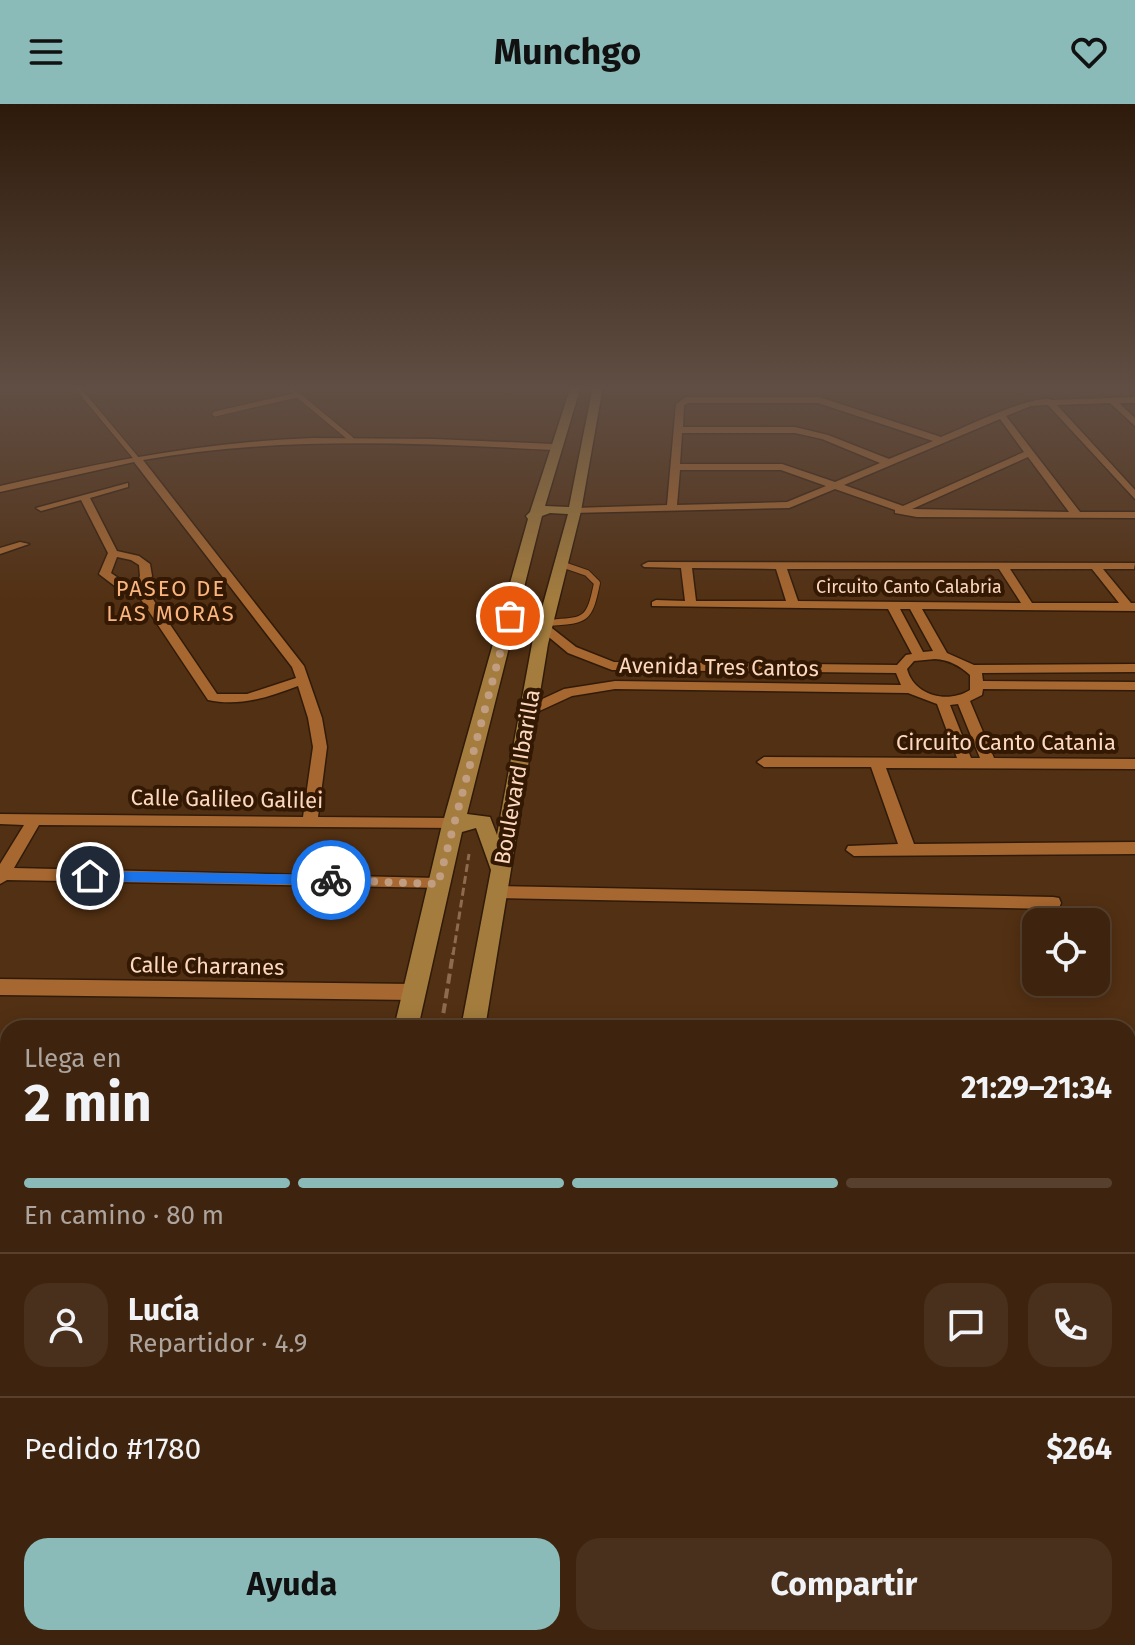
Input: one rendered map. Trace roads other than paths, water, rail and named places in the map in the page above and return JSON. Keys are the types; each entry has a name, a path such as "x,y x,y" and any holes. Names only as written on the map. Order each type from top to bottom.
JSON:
{"main road":[{"name":"Boulevard Ibarilla","path":"408,1020 452,827 518,586 532,516 551,458"},
{"name":"Boulevard Ibarilla","path":"474,1020 543,632 575,511 585,458"},
{"path":"532,516 548,509 575,511"},
{"path":"518,586 522,599 515,636 521,641 543,632"},
{"path":"452,827 475,819 486,825 501,871"}],"street":[{"path":"0,489 136,458 286,648 303,680 320,747 310,823"},
{"path":"672,508 676,458"},
{"path":"876,458 889,463"},
{"path":"575,511 789,505 901,458"},
{"path":"899,511 1018,458"},
{"path":"1033,458 1077,515"},
{"path":"1100,458 1135,496"},
{"path":"675,467 782,467 899,511 939,516 1135,515"},
{"path":"41,508 125,485"},
{"path":"84,496 113,553"},
{"path":"0,551 24,544"},
{"path":"113,553 106,564 108,578 140,589 213,697 225,700 252,697 303,680"},
{"path":"113,553 135,558 144,564 146,576 140,589"},
{"name":"Circuito Canto Calabria","path":"648,565 1134,566"},
{"path":"686,565 691,604"},
{"path":"780,565 793,605"},
{"path":"1002,565 1028,605"},
{"name":"Circuito Canto Calabria","path":"1095,566 1131,606"},
{"name":"Circuito Canto Calabria","path":"656,604 1131,606"},
{"path":"892,605 919,656"},
{"path":"914,605 942,656"},
{"name":"Avenida Tres Cantos","path":"543,632 572,650 612,666 901,669"},
{"path":"980,685 972,697 942,701 912,689 905,683 901,669 910,658 919,656 942,656 971,669 1135,668"},
{"path":"971,669 980,685"},
{"name":"Avenida Tres Cantos","path":"530,710 569,692 615,685 912,689"},
{"path":"980,685 1135,686"},
{"path":"963,700 989,763"},
{"path":"942,701 966,763"},
{"name":"Circuito Canto Catania","path":"764,762 1130,764"},
{"name":"Circuito Canto Catania","path":"877,763 908,849"},
{"path":"1130,764 1135,781"},
{"name":"Calle Galileo Galilei","path":"0,819 452,827"},
{"path":"35,819 1,876 438,884"},
{"path":"854,850 1135,848"},
{"path":"497,892 1053,903"},
{"name":"Calle Charranes","path":"0,987 414,992"}],"lane":[{"path":"543,632 581,620 591,612 597,583 593,577 561,564"}],"district":[{"name":"PASEO DE LAS MORAS","path":"171,600"}]}
